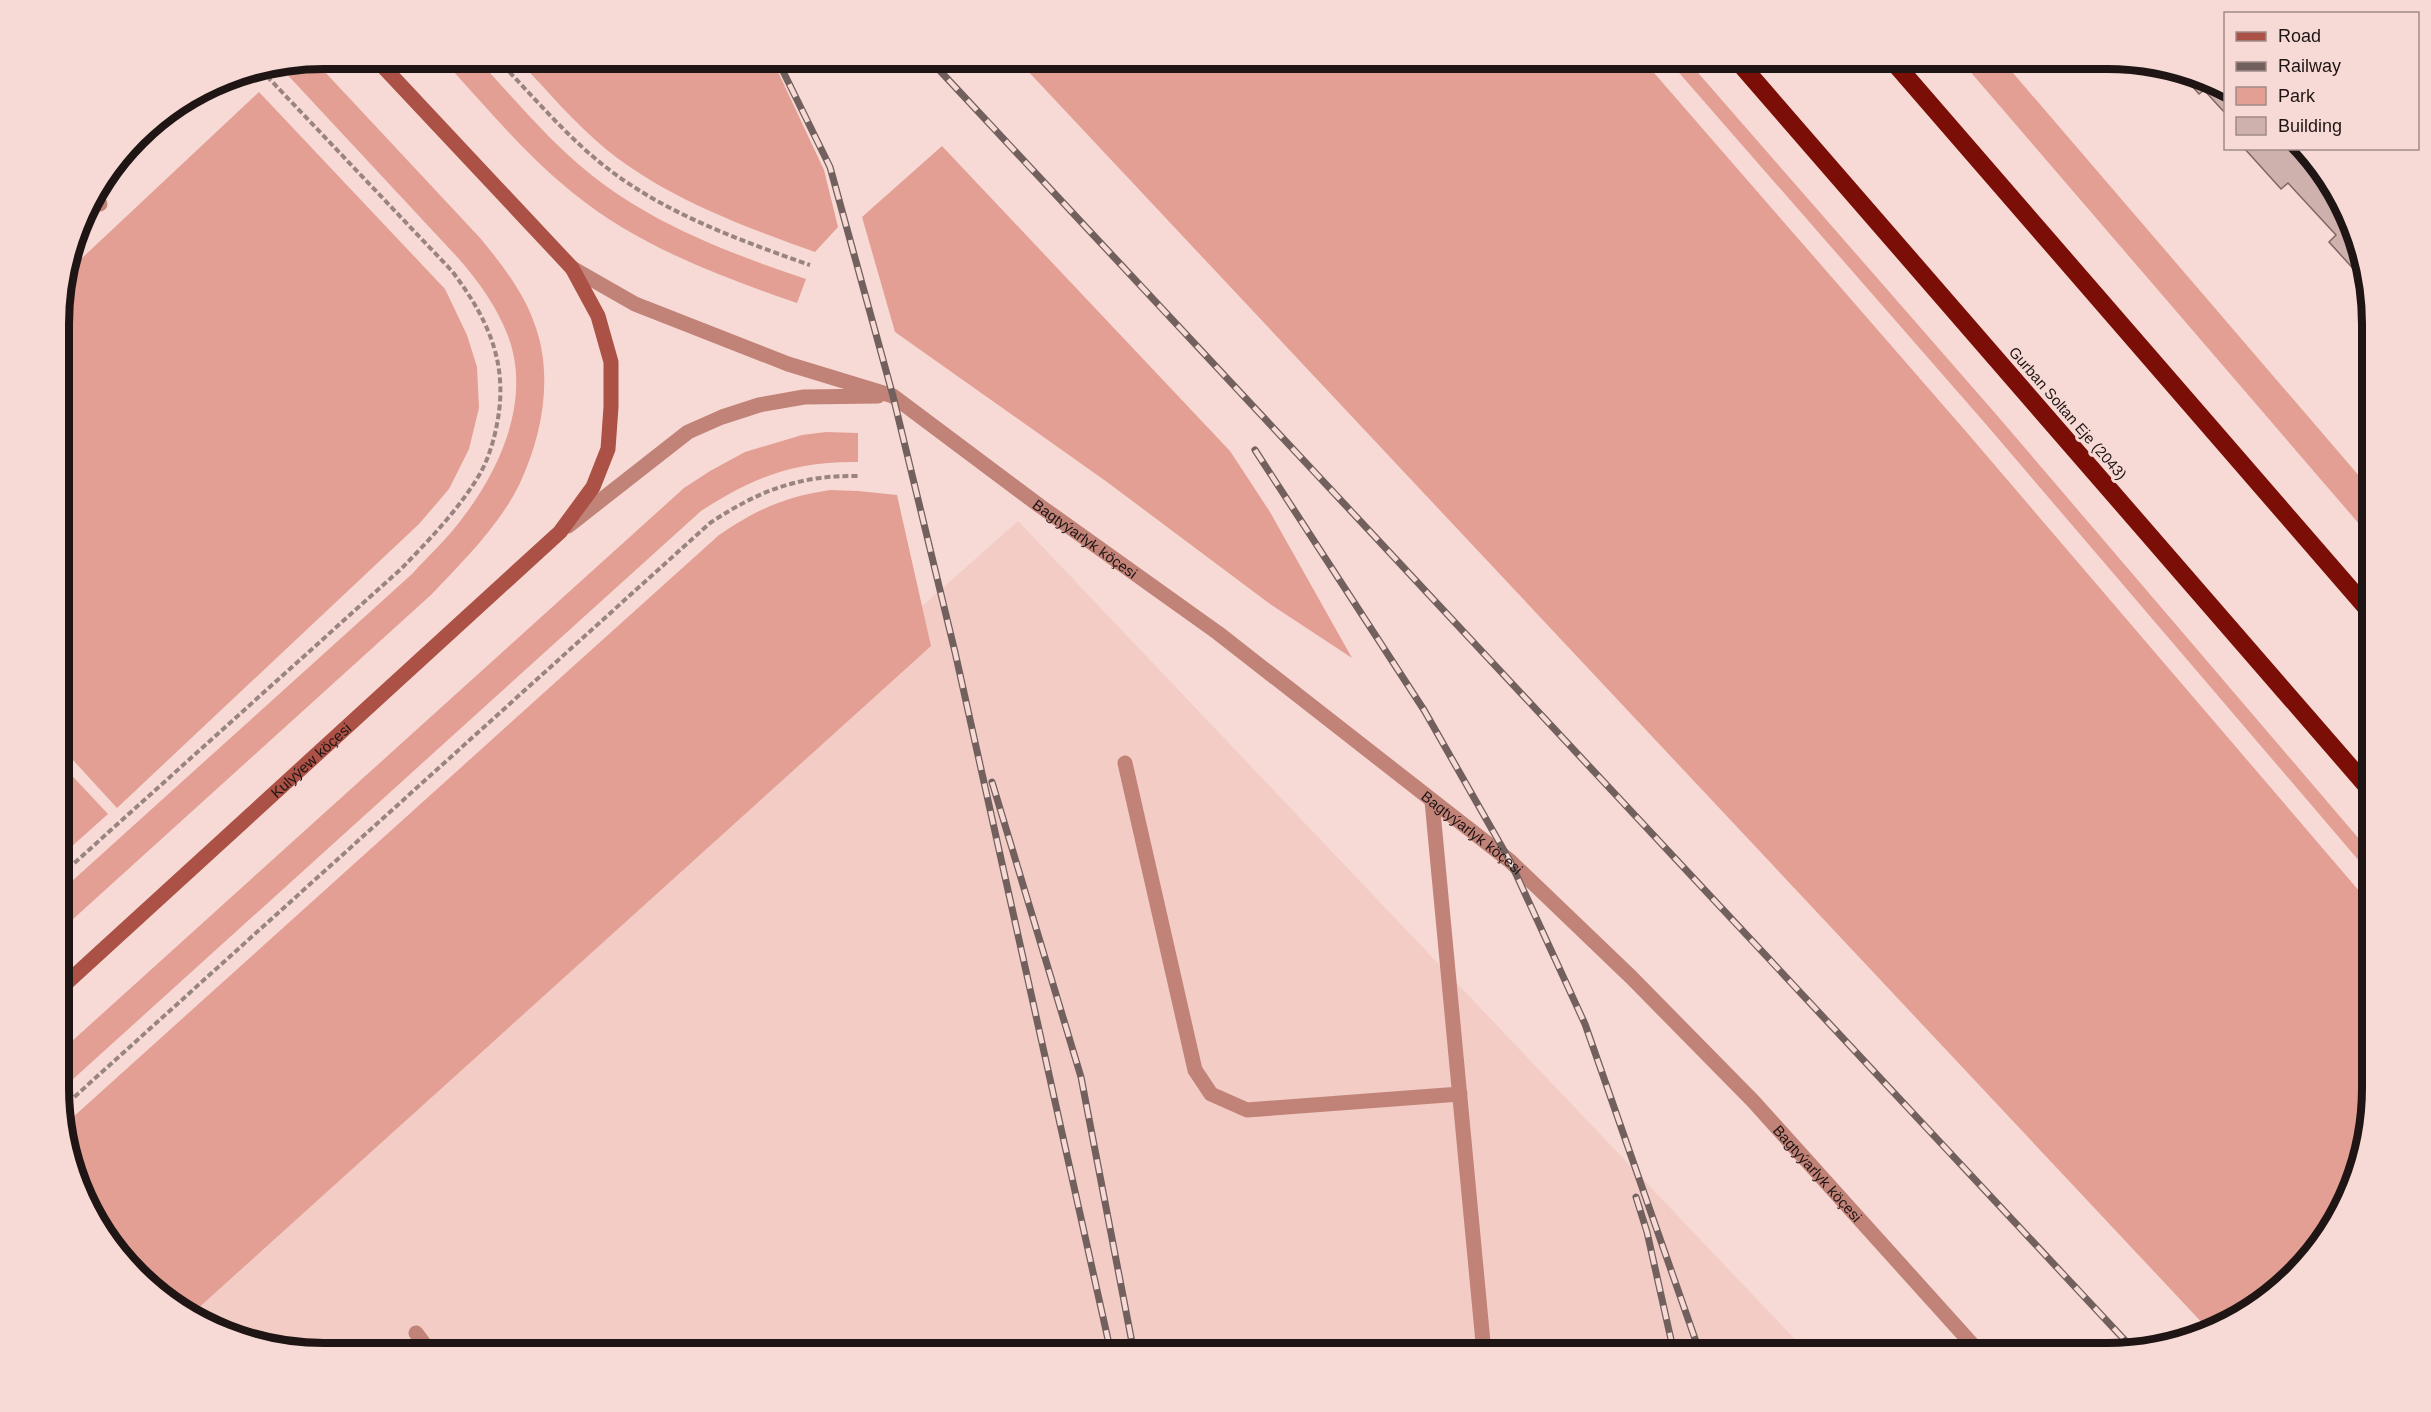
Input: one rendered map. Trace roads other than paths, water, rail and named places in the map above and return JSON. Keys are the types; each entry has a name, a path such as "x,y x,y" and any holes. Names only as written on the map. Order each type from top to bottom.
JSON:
{"highway":[{"name":"Gurban Soltan Eje (2043)","path":"1746,69 2362,780"},
{"path":"1901,69 2362,602"}],"street":[{"name":"Kulyýew köçesi","path":"69,981 560,532 593,487 608,449 612,407 611,362 598,316 572,268 386,69"},
{"name":"Bagtyýarlyk köçesi","path":"572,268 635,304 788,364 893,396 1040,506 1218,633 1510,861 1631,977 1753,1101 1971,1343"},
{"path":"560,532 688,432 722,417 759,405 804,397 893,396"},
{"path":"1125,763 1195,1070 1211,1094 1247,1110 1460,1094"},
{"path":"1432,801 1483,1343"},
{"path":"416,1333 424,1343"}],"railway":[{"path":"782,69 830,167 893,396 955,652 1109,1343"},
{"path":"938,69 2126,1342"},
{"path":"1255,450 1424,710 1510,861 1585,1024 1697,1343"},
{"path":"992,782 1081,1077 1132,1343"},
{"path":"1636,1197 1647,1232 1672,1343"}]}
